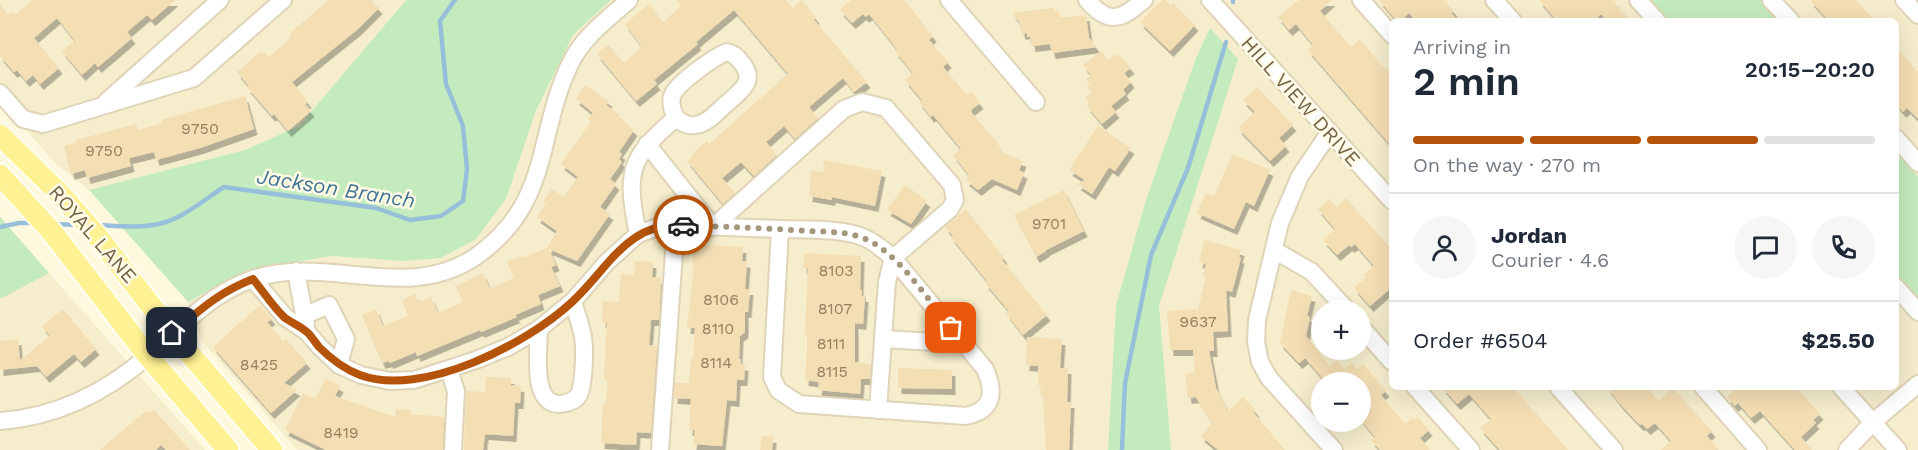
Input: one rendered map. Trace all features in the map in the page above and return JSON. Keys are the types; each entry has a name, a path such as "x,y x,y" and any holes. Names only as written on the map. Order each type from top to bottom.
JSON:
{"main road":[{"name":"ROYAL LANE","path":"0,135 61,195 140,290 172,333 272,450"},
{"name":"ROYAL LANE","path":"0,175 52,232 148,356 228,450"},
{"path":"148,356 172,333"}],"street":[{"path":"104,105 220,0"},
{"path":"0,93 23,119 44,124 194,78 283,0"},
{"path":"172,333 216,297 230,288 253,279 296,272 321,271 375,278 405,279 430,276 452,270 492,245 511,225 536,179 559,93 572,61 597,28 630,0"},
{"path":"949,0 1036,102"},
{"path":"1087,0 1105,15 1114,17 1127,15 1144,0"},
{"name":"HILL VIEW DRIVE","path":"1210,0 1389,198"},
{"path":"1361,0 1389,32"},
{"path":"1494,0 1510,18"},
{"path":"1638,0 1654,18"},
{"path":"1772,0 1788,18"},
{"path":"1904,0 1918,15"},
{"path":"727,52 735,55 747,68 749,79 744,88 707,121 697,125 686,124 676,118 671,106 672,95 677,88 716,55 727,52"},
{"path":"713,227 844,109 862,102 886,108 952,185 956,200 950,208 893,258 887,282 878,410"},
{"path":"638,234 631,197 631,177 638,158 647,144 676,118"},
{"path":"1330,132 1313,155 1292,191 1280,223 1257,320 1256,342 1260,362 1269,378 1334,450"},
{"path":"1899,142 1918,164"},
{"path":"647,144 713,227"},
{"path":"296,272 305,324 320,347 339,365 361,375 390,381 414,380 449,370 508,347 539,329 573,301 607,262 638,234 658,227 676,225 780,229 847,233 864,237 893,258 985,369 992,395 987,406 976,414 966,416 799,404 778,390 772,377 780,229"},
{"path":"660,450 676,225"},
{"path":"1274,250 1312,272 1338,300"},
{"path":"253,279 285,317 305,324"},
{"path":"1899,290 1918,312"},
{"path":"539,329 539,384 542,395 550,402 561,405 570,402 578,398 581,389 583,339 573,301"},
{"path":"305,324 328,305 346,339 339,365"},
{"path":"883,339 934,342 951,328"},
{"path":"1371,338 1389,359"},
{"path":"0,421 62,410 102,391 148,356"},
{"path":"449,370 456,390 453,450"},
{"path":"1847,450 1872,422 1918,384"},
{"path":"1418,390 1471,450"},
{"path":"1561,390 1614,450"},
{"path":"1706,390 1758,450"},
{"path":"1844,390 1898,450"}],"shaded area":[{"path":"0,0 406,0 299,126 245,150 89,190 56,164 0,100"},
{"path":"611,0 1918,0 1918,450 297,450 201,340 188,302 246,270 332,256 403,261 535,113 573,35"},
{"path":"0,217 49,273 205,450 0,450"}],"green space":[{"path":"406,0 611,0 573,35 535,113 506,199 476,239 441,258 403,261 332,256 247,270 188,302 89,190 245,150 299,126"},
{"path":"1643,0 1761,0 1777,18 1659,18"},
{"path":"1210,28 1238,59 1159,306 1171,450 1108,450 1116,306 1146,200 1196,58"},
{"path":"1899,155 1918,177 1918,306 1899,284"},
{"path":"0,217 49,273 0,299"}],"building":[{"path":"32,0 175,0 152,20 147,15 127,32 132,38 98,67 95,63 82,75 62,51 75,41 57,18 34,38 59,68 40,84 33,75 26,81 17,70 14,72 0,56 0,4 8,14 12,12 15,15"},
{"path":"329,0 371,0 379,8 358,29 292,82 308,102 305,104 311,111 288,131 274,114 272,116 237,72 260,52 262,54 264,52 269,57 290,39 292,35 290,33"},
{"path":"676,0 786,0 792,8 802,0 816,18 814,20 867,82 854,92 843,78 809,107 818,118 795,139 784,126 766,142 777,155 754,176 741,162 722,178 735,193 723,204 687,161 707,141 709,144 788,74 734,10 696,42 698,44 654,80 657,84 636,101 597,54 608,44 624,63 642,47 625,24 649,4 663,22 681,6"},
{"path":"851,0 904,0 933,36 929,40 948,62 943,67 967,95 971,92 980,103 971,110 972,113 992,135 1003,153 1023,161 1019,170 1024,173 1017,190 992,179 978,190 966,180 969,175 953,155 961,149 919,102 922,100 905,80 913,73 895,51 897,49 869,14 866,17 863,14 852,23 840,10"},
{"path":"1162,0 1171,5 1173,3 1195,25 1170,51 1140,22"},
{"path":"1299,0 1332,0 1320,11 1351,47 1360,40 1386,70 1389,68 1389,144 1308,50 1313,45 1296,24 1289,30 1278,17"},
{"path":"1379,0 1444,0 1454,11 1451,13 1456,18 1413,18 1409,13 1404,18 1394,18"},
{"path":"1539,0 1616,0 1614,2 1628,18 1604,18 1601,14 1596,18 1554,18"},
{"path":"1810,0 1856,0 1872,18 1826,18"},
{"path":"1054,8 1055,12 1059,11 1060,18 1086,15 1089,38 1097,47 1052,53 1050,44 1032,46 1030,36 1027,37 1027,33 1022,34 1019,22 1012,13"},
{"path":"1899,50 1918,72 1918,119 1907,108 1903,112 1899,107"},
{"path":"1101,51 1108,60 1115,54 1117,57 1120,55 1131,68 1124,73 1131,82 1123,90 1126,94 1111,106 1116,112 1102,124 1087,106 1090,104 1085,98 1092,92 1087,87 1090,84 1086,79 1091,75 1083,65"},
{"path":"585,85 609,101 606,105 620,115 618,116 634,130 619,152 622,154 619,159 622,162 610,179 616,184 600,207 610,214 577,261 549,249 556,265 551,267 560,286 538,295 541,304 515,315 517,317 417,356 416,352 390,363 389,361 382,363 362,315 376,309 383,326 408,316 402,300 415,294 418,302 431,297 438,313 463,302 456,286 483,273 490,289 514,278 507,262 547,248 557,231 537,217 552,189 564,197 578,177 561,164 591,121 588,119 593,113 576,99"},
{"path":"1257,87 1293,125 1279,138 1286,146 1270,161 1238,128 1255,112 1243,100"},
{"path":"245,96 254,129 200,148 156,160 154,152 129,158 131,166 87,178 85,170 71,174 64,146 76,143 76,140 136,124 138,130 162,123 161,120"},
{"path":"1098,126 1131,148 1115,171 1109,167 1092,194 1077,184 1085,180 1069,170"},
{"path":"1233,154 1270,170 1254,206 1246,202 1234,229 1197,213 1206,193 1214,196"},
{"path":"824,160 882,171 875,206 832,197 832,200 809,196 811,171 823,172"},
{"path":"905,185 927,201 911,224 887,210"},
{"path":"1064,190 1084,231 1036,257 1014,215"},
{"path":"1346,198 1389,247 1389,290 1371,305 1371,300 1365,300 1354,288 1374,266 1355,244 1351,247 1349,245 1337,255 1323,240 1335,229 1318,209 1329,199 1337,207"},
{"path":"966,209 1004,258 1002,260 1047,315 1023,335 1006,313 1009,311 985,283 987,281 945,227"},
{"path":"1204,240 1241,250 1232,292 1226,290 1228,331 1213,332 1214,351 1209,351 1216,388 1228,411 1243,397 1285,450 1218,450 1201,436 1212,423 1196,397 1188,398 1185,374 1195,372 1193,350 1170,350 1167,311 1198,309 1206,277 1203,277 1206,264 1199,262"},
{"path":"693,244 743,247 742,261 747,262 745,289 750,289 748,312 745,312 745,332 740,336 739,359 741,359 741,364 745,365 744,380 737,380 736,401 727,400 722,446 693,444 695,430 689,430 691,399 674,398 675,383 689,383 691,358 693,358 695,328 687,328 693,276"},
{"path":"804,253 861,256 860,290 862,290 862,296 865,296 863,324 855,323 855,362 871,364 870,379 861,379 860,394 818,390 819,382 805,380 808,268 803,268"},
{"path":"635,261 653,262 652,277 661,278 659,320 651,320 649,345 657,346 651,433 637,432 636,445 601,443 603,404 606,404 608,379 604,378 607,322 602,322 603,301 619,302 621,274 634,275"},
{"path":"1291,290 1312,296 1307,316 1310,317 1306,336 1311,342 1311,360 1325,360 1330,366 1337,360 1344,369 1352,363 1357,369 1363,364 1370,372 1317,372 1305,358 1299,363 1280,343"},
{"path":"260,305 272,319 267,322 283,341 286,339 307,363 284,383 297,390 271,413 213,347"},
{"path":"63,309 96,349 81,362 74,354 46,377 37,366 0,370 0,341 18,339 20,360 50,336 42,326"},
{"path":"1027,337 1062,339 1060,368 1068,368 1067,402 1071,402 1069,450 1046,450 1043,396 1040,396 1038,366 1026,365"},
{"path":"898,368 952,370 952,389 898,388"},
{"path":"1371,373 1386,391 1381,395 1405,424 1412,418 1414,420 1418,417 1429,430 1420,438 1430,450 1380,450 1371,440 1375,437 1371,432"},
{"path":"486,377 511,378 511,385 521,386 520,403 515,403 513,436 485,434 483,450 464,450 466,391 485,392"},
{"path":"326,379 340,386 335,396 395,417 396,409 411,410 411,414 444,417 443,450 326,450 285,430 303,393 315,399"},
{"path":"1445,390 1516,390 1568,450 1500,450 1480,428 1491,419 1469,394 1457,404"},
{"path":"1609,390 1649,390 1659,401 1671,390 1675,390 1712,431 1707,436 1719,450 1661,450 1671,441 1655,423 1647,429 1642,424 1640,425"},
{"path":"1735,390 1799,390 1820,414 1813,420 1816,423 1801,437 1812,450 1795,450 1760,411 1751,418 1738,403 1735,406 1727,397"},
{"path":"147,410 150,413 154,410 190,450 166,450 161,445 156,450 100,450"},
{"path":"762,436 773,437 772,450 760,450"}],"waterway":[{"name":"Jackson Branch","path":"98,225 144,226 168,222 224,187 376,208 410,220 441,216 463,201 467,169 463,126 446,84 440,21 455,0"},
{"path":"1122,450 1125,383 1151,255 1188,168 1226,42"},
{"name":"Jackson Branch","path":"0,227 19,223 36,223"},
{"name":"Jackson Branch","path":"53,224 78,225"}],"way so far":[{"path":"683,225 803,230 847,233 864,237 893,258 951,328"}],"route":[{"path":"172,333 216,297 230,288 253,279 285,317 307,332 339,365 361,375 390,381 414,380 449,370 508,347 539,329 573,301 607,262 638,234 658,227 683,225"}]}
